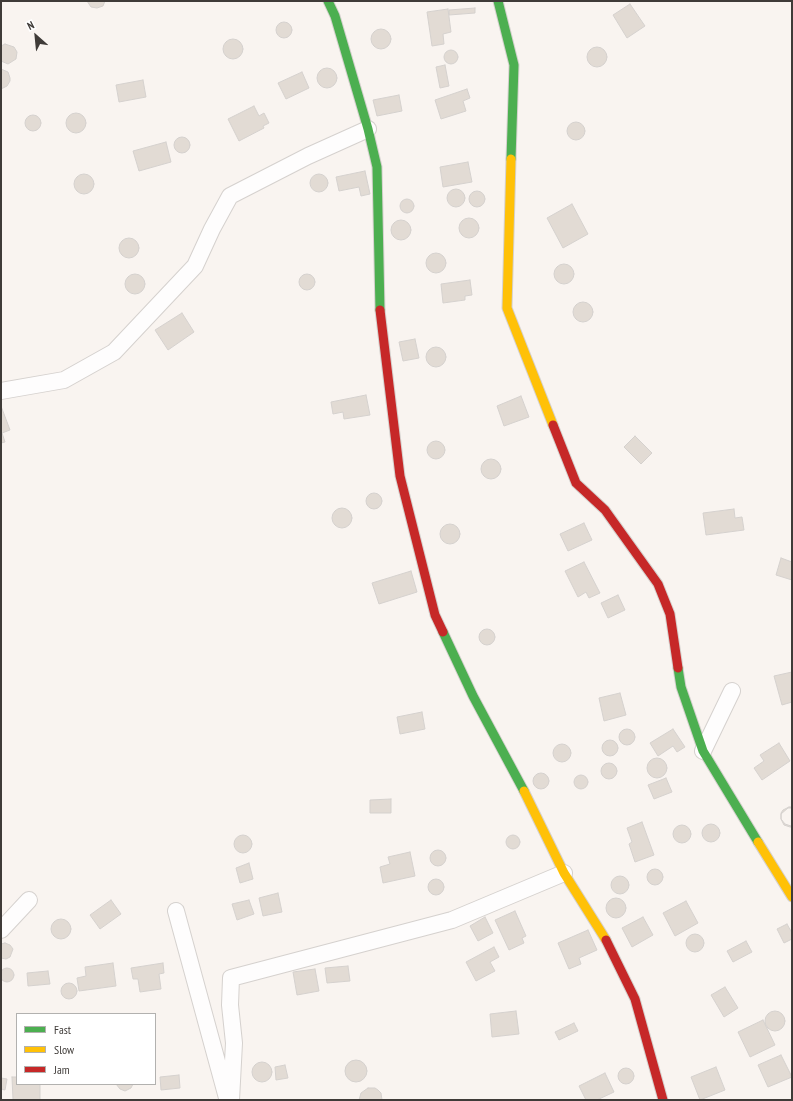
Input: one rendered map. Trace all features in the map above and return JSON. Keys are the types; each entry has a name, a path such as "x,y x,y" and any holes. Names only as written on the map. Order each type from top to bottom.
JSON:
{"street":[{"path":"328,1 335,16 368,129 377,167 380,312 400,476 435,615 473,696 517,777 564,873 609,945 635,999 663,1100"},
{"path":"498,1 514,66 507,308 576,483 605,510 658,584 670,614 681,687 703,751 792,897"},
{"path":"1,391 64,380 114,352 194,266 230,196 308,156 368,129"},
{"path":"703,751 732,691"},
{"path":"231,1100 234,1043 230,1005 231,978 452,920 564,873"},
{"path":"1,930 29,900"},
{"path":"176,911 227,1100"}],"building":[{"path":"87,1 105,1 103,6 97,8 91,7"},
{"path":"630,4 645,26 627,38 613,15"},
{"path":"475,8 475,13 449,15 449,10"},
{"path":"448,9 451,32 443,34 444,44 432,46 427,12"},
{"path":"284,22 291,27 292,30 287,37 284,38 277,33 276,30 281,23"},
{"path":"381,29 388,32 391,39 388,46 381,49 374,46 371,39 374,32"},
{"path":"233,39 240,42 243,49 240,56 233,59 226,56 223,49 226,42"},
{"path":"5,44 14,47 17,52 16,59 8,64 1,61 1,46"},
{"path":"597,47 604,50 607,57 604,64 597,67 590,64 587,57 590,50"},
{"path":"448,50 454,50 458,54 458,60 454,64 448,64 444,60 444,54"},
{"path":"445,65 449,86 440,88 436,67"},
{"path":"327,68 334,71 337,78 334,85 327,88 320,85 317,78 320,71"},
{"path":"1,69 8,72 10,81 7,86 1,89"},
{"path":"302,72 309,88 286,99 278,83"},
{"path":"143,80 146,97 119,102 116,85"},
{"path":"467,89 470,98 463,101 466,111 441,119 435,100"},
{"path":"399,95 402,111 377,116 373,100"},
{"path":"254,106 259,116 264,113 269,123 263,126 264,128 239,141 228,119"},
{"path":"76,113 83,116 86,123 83,130 76,133 69,130 66,123 69,116"},
{"path":"30,115 36,115 41,120 39,129 36,131 30,131 25,126 25,120"},
{"path":"576,122 582,125 585,131 582,137 576,140 570,137 567,131 570,125"},
{"path":"182,137 188,139 190,145 188,151 182,153 176,151 174,145 176,139"},
{"path":"166,142 171,162 139,171 133,151"},
{"path":"468,162 472,182 443,187 440,167"},
{"path":"365,171 370,194 361,196 359,187 339,191 336,177"},
{"path":"84,174 91,177 94,184 91,191 84,194 77,191 74,184 77,177"},
{"path":"319,174 325,177 328,183 325,189 319,192 313,189 310,183 313,177"},
{"path":"456,189 462,192 465,198 462,204 456,207 450,204 447,198 450,192"},
{"path":"477,191 484,196 485,199 480,206 477,207 470,202 469,199 474,192"},
{"path":"404,199 410,199 414,203 414,209 410,213 404,213 400,209 400,203"},
{"path":"572,204 588,234 563,248 547,218"},
{"path":"469,218 476,221 479,228 476,235 469,238 462,235 459,228 462,221"},
{"path":"401,220 408,223 411,230 408,237 401,240 394,237 391,230 394,223"},
{"path":"129,238 136,241 139,248 136,255 129,258 122,255 119,248 122,241"},
{"path":"436,253 443,256 446,263 443,270 436,273 429,270 426,263 429,256"},
{"path":"564,264 571,267 574,274 571,281 564,284 557,281 554,274 557,267"},
{"path":"135,274 142,277 145,284 142,291 135,294 128,291 125,284 128,277"},
{"path":"304,274 310,274 315,279 313,288 310,290 304,290 299,285 299,279"},
{"path":"470,280 472,295 465,296 465,300 443,303 441,284"},
{"path":"583,302 590,305 593,312 590,319 583,322 576,319 573,312 576,305"},
{"path":"182,313 194,332 168,350 155,330"},
{"path":"415,339 419,358 403,361 399,342"},
{"path":"436,347 443,350 446,357 443,364 436,367 429,364 426,357 429,350"},
{"path":"366,395 370,415 344,419 343,412 333,414 331,402"},
{"path":"521,396 529,417 504,426 497,406"},
{"path":"1,406 10,430 2,433 5,442 1,443"},
{"path":"635,436 652,453 641,464 624,447"},
{"path":"436,441 442,444 445,450 442,456 436,459 430,456 427,450 430,444"},
{"path":"491,459 498,462 501,469 498,476 491,479 484,476 481,469 484,462"},
{"path":"374,493 381,498 382,501 377,508 374,509 367,504 366,501 371,494"},
{"path":"342,508 349,511 352,518 349,525 342,528 335,525 332,518 335,511"},
{"path":"734,509 735,518 742,517 744,530 706,535 703,513"},
{"path":"584,523 592,540 568,551 560,534"},
{"path":"450,524 457,527 460,534 457,541 450,544 443,541 440,534 443,527"},
{"path":"781,558 792,562 792,580 776,575"},
{"path":"584,562 600,593 589,598 586,592 578,597 565,571"},
{"path":"411,571 417,592 379,604 372,583"},
{"path":"618,595 625,610 608,618 601,603"},
{"path":"487,629 493,631 495,637 493,643 487,645 481,643 479,637 481,631"},
{"path":"792,672 792,702 782,705 774,676"},
{"path":"620,693 626,715 604,721 599,698"},
{"path":"422,712 425,729 400,734 397,717"},
{"path":"627,729 633,731 635,737 633,743 627,745 621,743 619,737 621,731"},
{"path":"673,729 685,747 677,752 673,746 658,756 650,743"},
{"path":"610,740 616,742 618,748 616,754 610,756 604,754 602,748 604,742"},
{"path":"779,743 790,761 762,780 754,768 764,761 760,755"},
{"path":"562,744 568,747 571,753 568,759 562,762 556,759 553,753 556,747"},
{"path":"657,758 664,761 667,768 664,775 657,778 650,775 647,768 650,761"},
{"path":"609,763 616,768 617,771 612,778 609,779 602,774 601,771 606,764"},
{"path":"541,773 547,775 549,781 547,787 541,789 535,787 533,781 535,775"},
{"path":"581,775 586,777 588,782 586,787 581,789 576,787 574,782 576,777"},
{"path":"666,778 672,792 654,799 648,785"},
{"path":"391,799 391,813 370,813 370,800"},
{"path":"792,807 792,827 784,825 781,819 781,813 783,810"},
{"path":"788,808 792,808 791,826 785,824 781,819 781,814"},
{"path":"642,822 654,855 635,862 629,844 632,842 627,828"},
{"path":"711,824 717,827 720,833 717,839 711,842 705,839 702,833 705,827"},
{"path":"682,825 688,828 691,834 688,840 682,843 676,840 673,834 676,828"},
{"path":"243,835 249,838 252,844 249,850 243,853 237,850 234,844 237,838"},
{"path":"510,835 516,835 520,839 520,845 516,849 510,849 506,845 506,839"},
{"path":"438,850 445,855 446,858 441,865 438,866 431,861 430,858 435,851"},
{"path":"410,852 415,876 383,883 380,867 390,864 388,857"},
{"path":"249,863 253,879 240,883 236,868"},
{"path":"652,869 658,869 663,874 661,883 658,885 652,885 647,880 647,874"},
{"path":"620,876 626,879 629,885 626,891 620,894 614,891 611,885 614,879"},
{"path":"436,879 442,881 444,887 442,893 436,895 430,893 428,887 430,881"},
{"path":"278,893 282,912 263,916 259,898"},
{"path":"616,898 623,901 626,908 623,915 616,918 609,915 606,908 609,901"},
{"path":"111,900 121,914 100,929 90,915"},
{"path":"249,900 254,914 237,920 232,904"},
{"path":"686,901 698,923 675,936 663,913"},
{"path":"515,911 526,936 522,938 524,943 509,950 495,920"},
{"path":"485,917 493,933 478,941 470,926"},
{"path":"643,917 653,935 632,947 622,928"},
{"path":"61,919 68,922 71,929 68,936 61,939 54,936 51,929 54,922"},
{"path":"787,924 792,933 792,939 784,943 777,929"},
{"path":"588,930 597,950 579,958 581,964 569,969 558,943"},
{"path":"691,934 699,934 704,939 702,950 699,952 691,952 686,947 686,939"},
{"path":"746,941 752,952 733,962 727,951"},
{"path":"5,943 10,945 13,949 10,957 6,959 1,958 1,944"},
{"path":"494,947 499,957 490,962 495,971 476,981 466,962"},
{"path":"113,963 116,986 79,991 77,978 86,976 85,967"},
{"path":"163,963 164,973 159,974 161,989 140,992 138,979 133,979 131,968"},
{"path":"348,966 350,981 327,983 325,968"},
{"path":"4,968 10,968 14,972 14,978 10,982 4,982 0,978 0,972"},
{"path":"315,969 319,991 297,995 293,972"},
{"path":"48,971 50,984 28,986 27,973"},
{"path":"66,983 72,983 77,988 75,997 72,999 66,999 61,994 61,988"},
{"path":"725,987 738,1008 724,1017 711,995"},
{"path":"516,1011 519,1034 492,1037 490,1014"},
{"path":"775,1011 782,1014 785,1021 782,1028 775,1031 768,1028 765,1021 768,1014"},
{"path":"763,1020 775,1045 750,1057 738,1032"},
{"path":"574,1023 578,1031 559,1040 555,1032"},
{"path":"781,1055 792,1077 768,1087 758,1065"},
{"path":"356,1060 364,1063 367,1071 364,1079 356,1082 348,1079 345,1071 348,1063"},
{"path":"262,1062 269,1065 272,1072 269,1079 262,1082 255,1079 252,1072 255,1065"},
{"path":"285,1065 288,1078 276,1080 275,1067"},
{"path":"716,1067 725,1090 700,1100 691,1077"},
{"path":"626,1068 633,1073 634,1076 629,1083 626,1084 619,1079 618,1076 623,1069"},
{"path":"605,1073 614,1092 597,1100 586,1100 579,1086"},
{"path":"179,1075 180,1088 161,1090 160,1077"},
{"path":"12,1077 16,1077 16,1085 40,1085 40,1100 13,1100"},
{"path":"1,1078 7,1079 5,1090 1,1089"},
{"path":"117,1085 132,1085 131,1088 125,1091 120,1089"},
{"path":"368,1088 375,1088 378,1090 381,1093 382,1100 359,1100 361,1093"}],"traffic: fast":[{"path":"328,1 335,16 368,129 377,167 380,310"},
{"path":"498,1 514,65 511,159"},
{"path":"443,632 473,696 524,791"},
{"path":"678,668 681,687 703,751 758,842"}],"traffic: slow":[{"path":"511,159 507,308 553,425"},
{"path":"524,791 564,873 606,940"},
{"path":"758,842 792,897"}],"traffic: jam":[{"path":"380,310 400,476 435,615 443,632"},
{"path":"553,425 576,483 605,510 658,584 670,614 678,668"},
{"path":"606,940 635,999 663,1100"}]}
